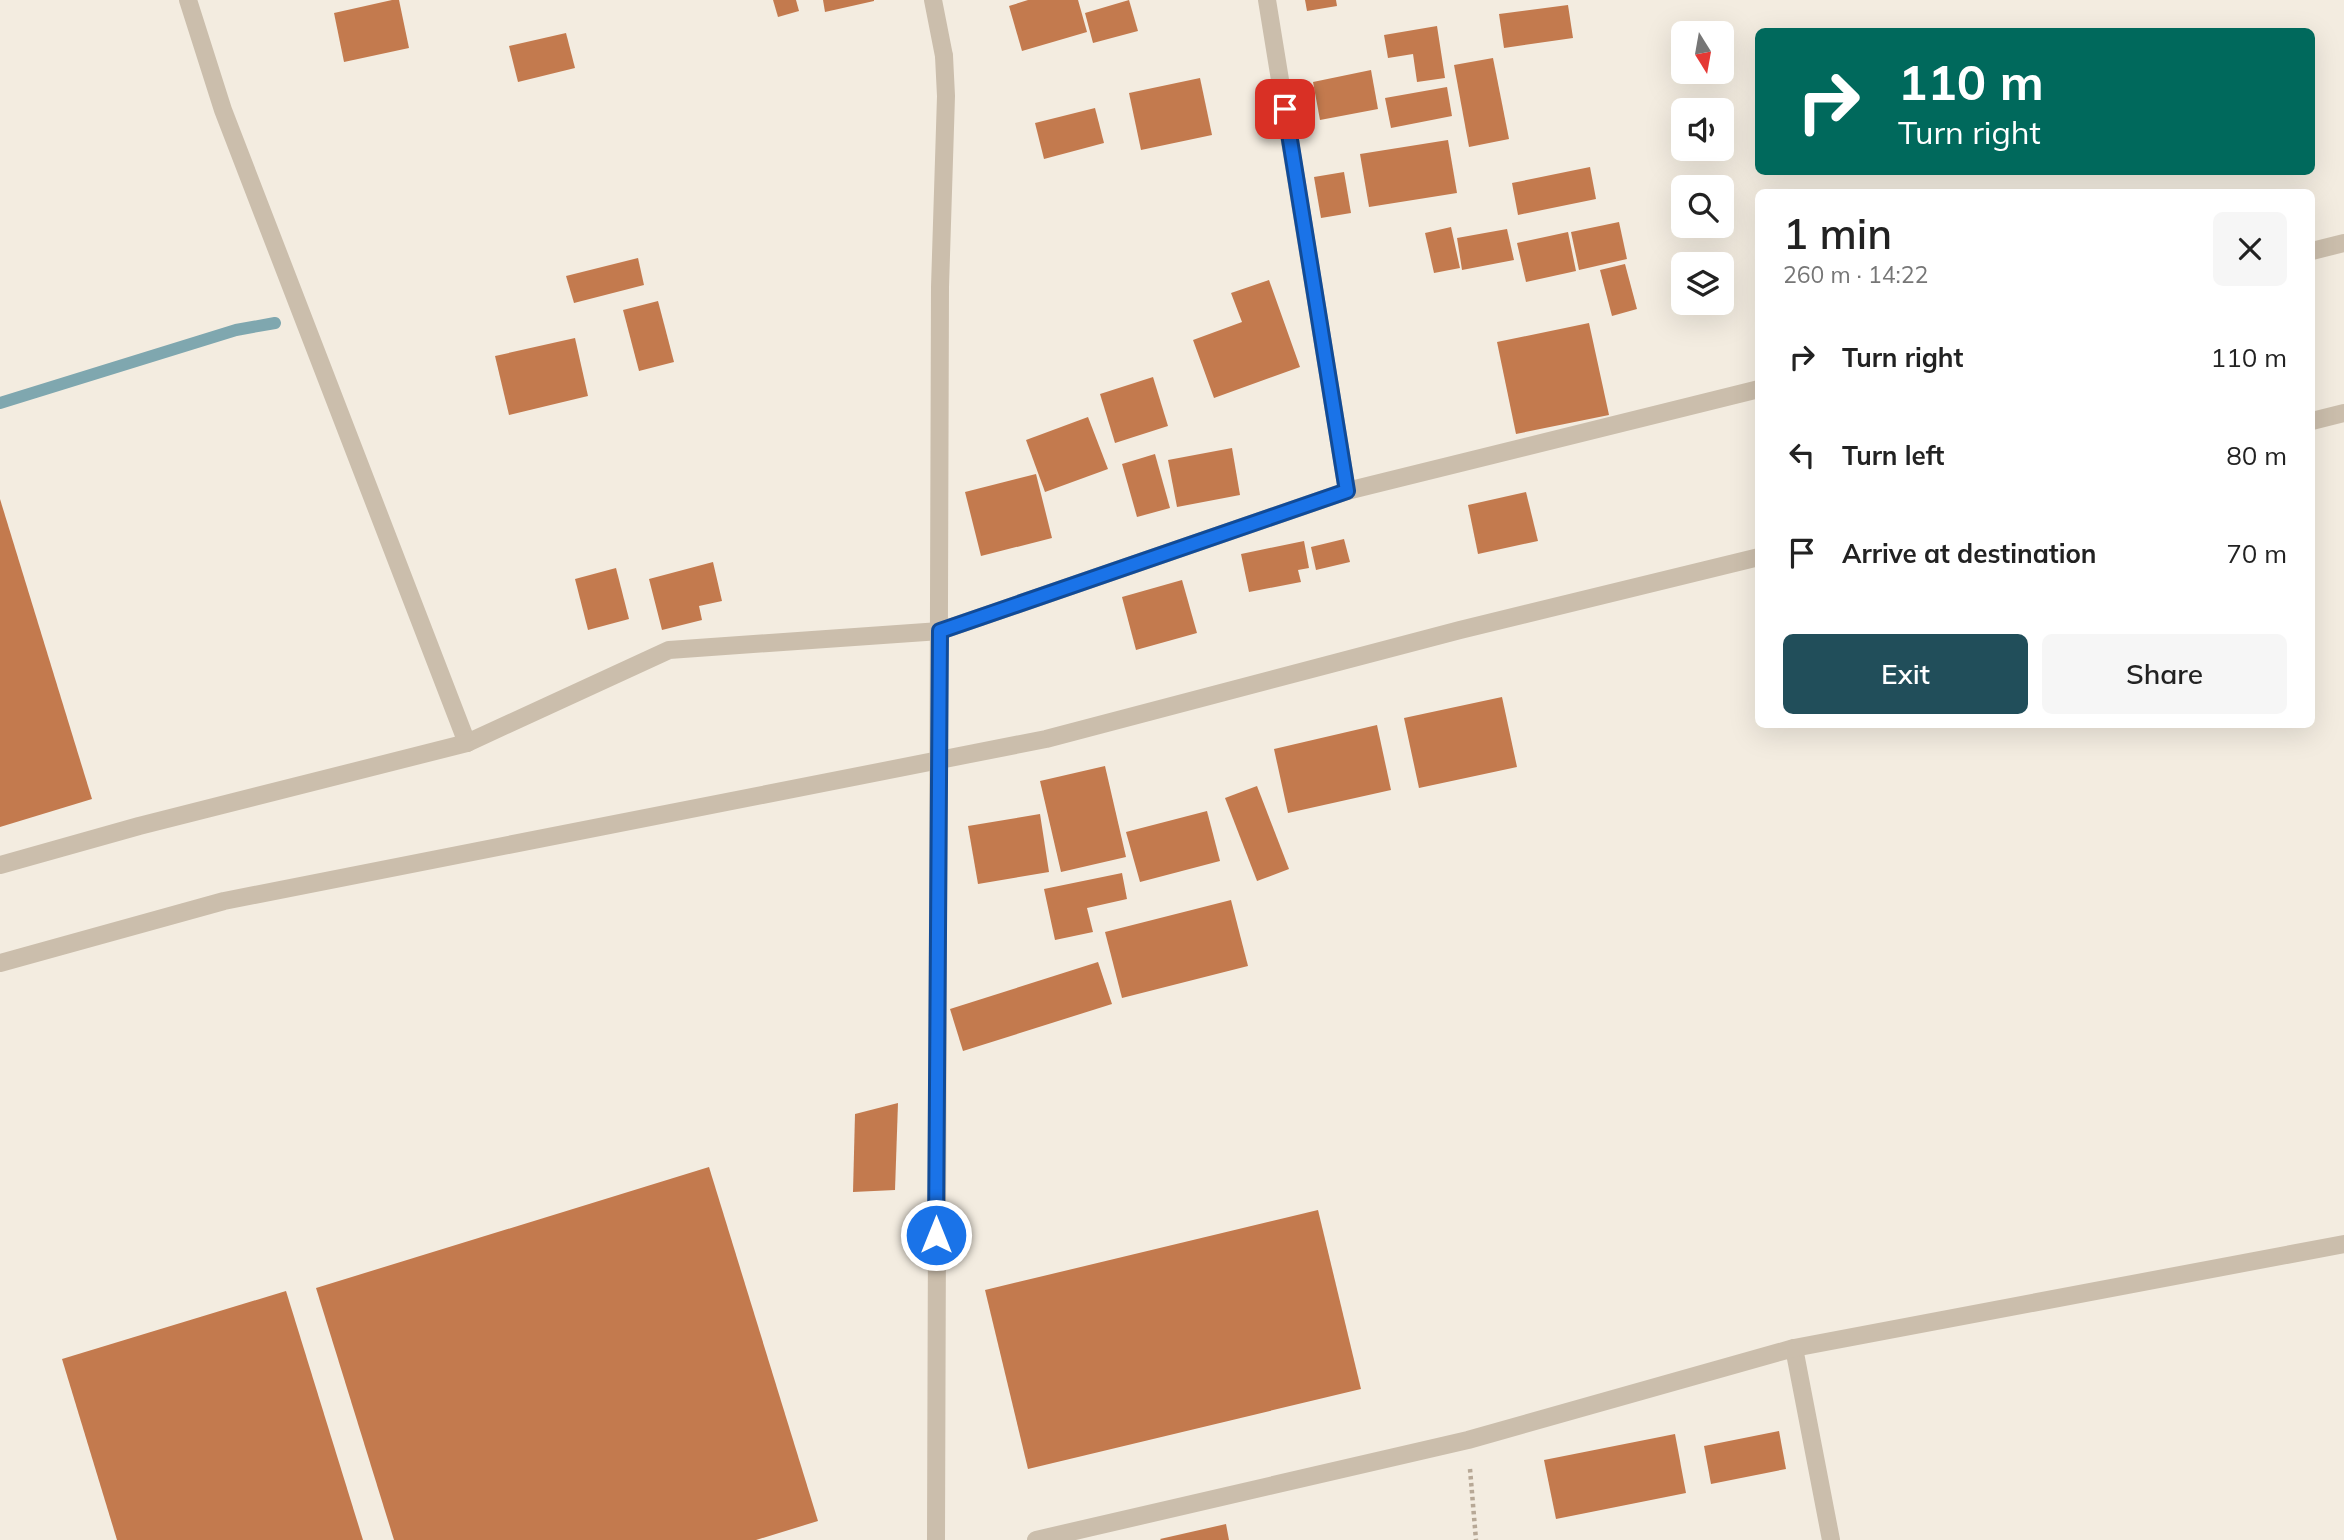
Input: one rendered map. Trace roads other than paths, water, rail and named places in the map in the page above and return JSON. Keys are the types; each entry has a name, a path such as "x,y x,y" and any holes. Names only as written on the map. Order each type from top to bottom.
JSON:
{"street":[{"path":"188,0 223,110 467,743"},
{"path":"933,0 944,56 946,96 940,287 936,1540"},
{"path":"1267,0 1347,491"},
{"path":"2315,250 2344,243"},
{"path":"0,865 467,743 670,650 940,631 1347,491 1755,390"},
{"path":"2315,420 2344,413"},
{"path":"0,962 224,901 548,835 1046,739 1460,630 1755,558"},
{"path":"1036,1540 1468,1440 1794,1348 2344,1244"},
{"path":"1794,1348 1831,1540"}],"waterway":[{"path":"0,403 236,330 275,323"}]}
